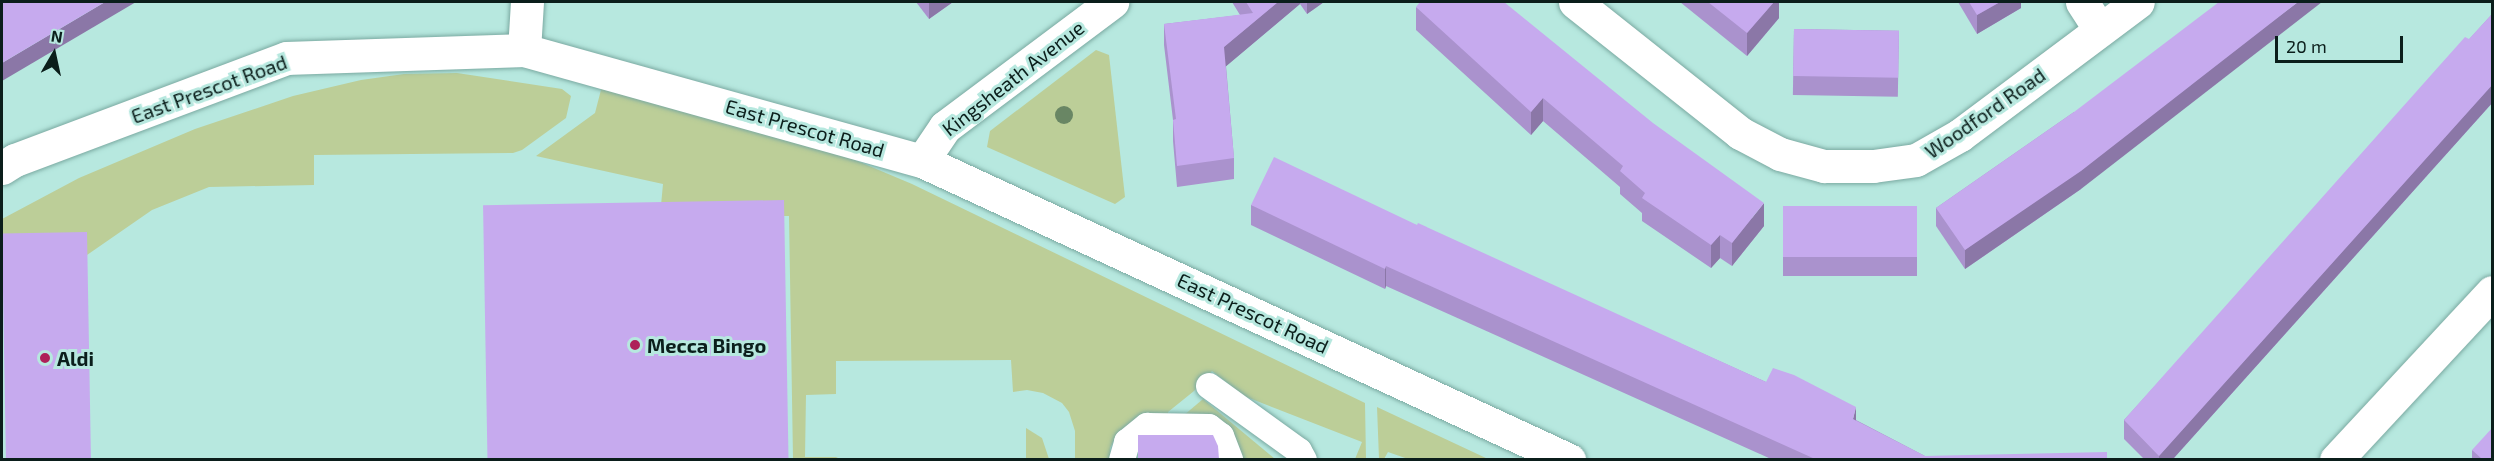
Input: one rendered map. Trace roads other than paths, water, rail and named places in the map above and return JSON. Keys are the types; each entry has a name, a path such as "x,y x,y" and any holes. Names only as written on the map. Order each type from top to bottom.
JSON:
{"street":[{"path":"524,50 527,2"},
{"name":"Kingsheath Avenue","path":"922,161 945,127 1112,2"},
{"name":"Woodford Road","path":"1575,2 1740,133 1780,154 1824,166 1873,166 1916,160 1960,135 2138,2"},
{"path":"2082,2 2100,30"},
{"name":"East Prescot Road","path":"2,168 15,160 287,58 524,50 922,161 1569,459"},
{"path":"2336,459 2493,292"}],"lane":[{"path":"1209,386 1299,451 1304,459"},
{"path":"1122,459 1127,442 1147,426 1209,427 1221,436 1230,459"}],"place":[{"name":"Mecca Bingo","path":"635,345"},
{"name":"Aldi","path":"45,358"}]}
